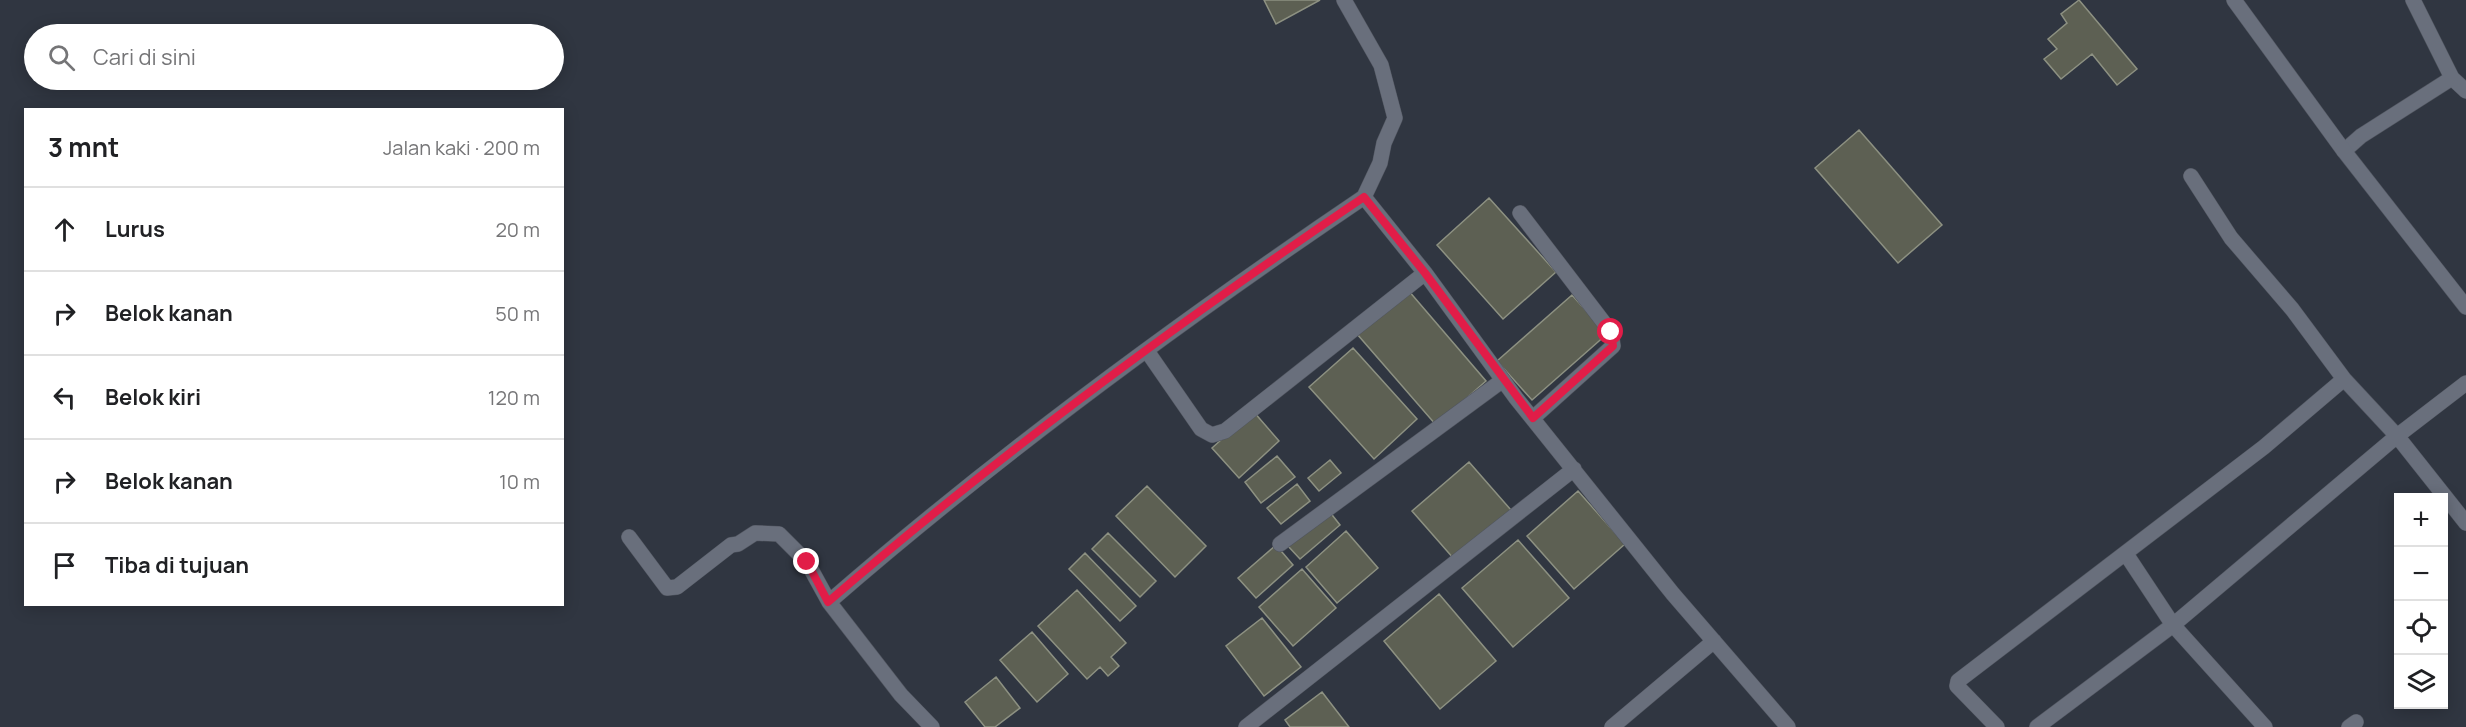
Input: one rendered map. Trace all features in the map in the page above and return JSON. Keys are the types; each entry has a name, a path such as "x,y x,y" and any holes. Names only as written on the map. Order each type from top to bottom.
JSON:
{"street":[{"path":"828,602 1014,449 1220,294 1364,197 1380,163 1384,143 1395,118 1381,65 1344,0"},
{"path":"2234,0 2344,152 2466,307"},
{"path":"2413,0 2452,78 2466,91"},
{"path":"2344,152 2361,136 2452,78"},
{"path":"2191,177 2231,238 2292,309 2344,379 2397,436 2466,523"},
{"path":"1364,197 1425,273 1533,418 1714,641 1788,727"},
{"path":"1520,213 1614,339 1613,346 1533,418"},
{"path":"1147,351 1201,429 1212,435 1225,431 1425,273"},
{"path":"1997,727 1957,686 1958,681 2264,447 2344,379"},
{"path":"1280,544 1503,380"},
{"path":"2037,727 2173,626 2397,436 2466,383"},
{"path":"1246,727 1574,469"},
{"path":"630,537 667,588 677,588 731,545 738,544 755,532 778,534 807,562 828,602 901,695 932,727"},
{"path":"2126,554 2173,626 2265,727"},
{"path":"1612,727 1714,641"}],"building":[{"path":"1264,0 1320,0 1276,24"},
{"path":"2079,0 2137,69 2117,85 2092,54 2061,79 2044,59 2057,49 2048,39 2067,23 2061,14"},
{"path":"1859,130 1942,225 1898,263 1815,168"},
{"path":"1489,198 1556,272 1503,319 1437,245"},
{"path":"1408,290 1486,381 1436,425 1357,334"},
{"path":"1572,295 1607,334 1532,400 1497,361"},
{"path":"1353,348 1417,419 1374,459 1309,387"},
{"path":"1253,411 1279,441 1239,478 1212,448"},
{"path":"1277,456 1295,477 1261,503 1245,482"},
{"path":"1330,460 1341,473 1319,491 1308,478"},
{"path":"1469,462 1511,510 1454,559 1412,511"},
{"path":"1297,484 1310,501 1281,524 1267,508"},
{"path":"1147,486 1206,546 1175,577 1116,516"},
{"path":"1578,491 1625,544 1574,589 1527,536"},
{"path":"1329,511 1340,525 1300,559 1288,546"},
{"path":"1346,531 1378,568 1337,603 1306,567"},
{"path":"1108,533 1156,581 1140,597 1092,549"},
{"path":"1518,540 1569,598 1513,647 1462,588"},
{"path":"1276,545 1293,565 1256,598 1238,578"},
{"path":"1085,553 1136,606 1120,621 1069,569"},
{"path":"1302,569 1336,608 1293,646 1259,607"},
{"path":"1077,590 1126,643 1111,657 1119,666 1108,676 1100,667 1087,679 1038,626"},
{"path":"1439,594 1496,661 1440,709 1384,641"},
{"path":"1262,618 1301,667 1264,696 1226,646"},
{"path":"1032,632 1068,674 1037,702 1000,660"},
{"path":"996,677 1020,708 995,727 985,727 965,702"},
{"path":"1322,692 1349,727 1290,727 1285,720"}],"route":[{"path":"807,562 828,602 1014,449 1220,294 1364,197 1425,273 1533,418 1613,346 1614,339 1611,332"}]}
